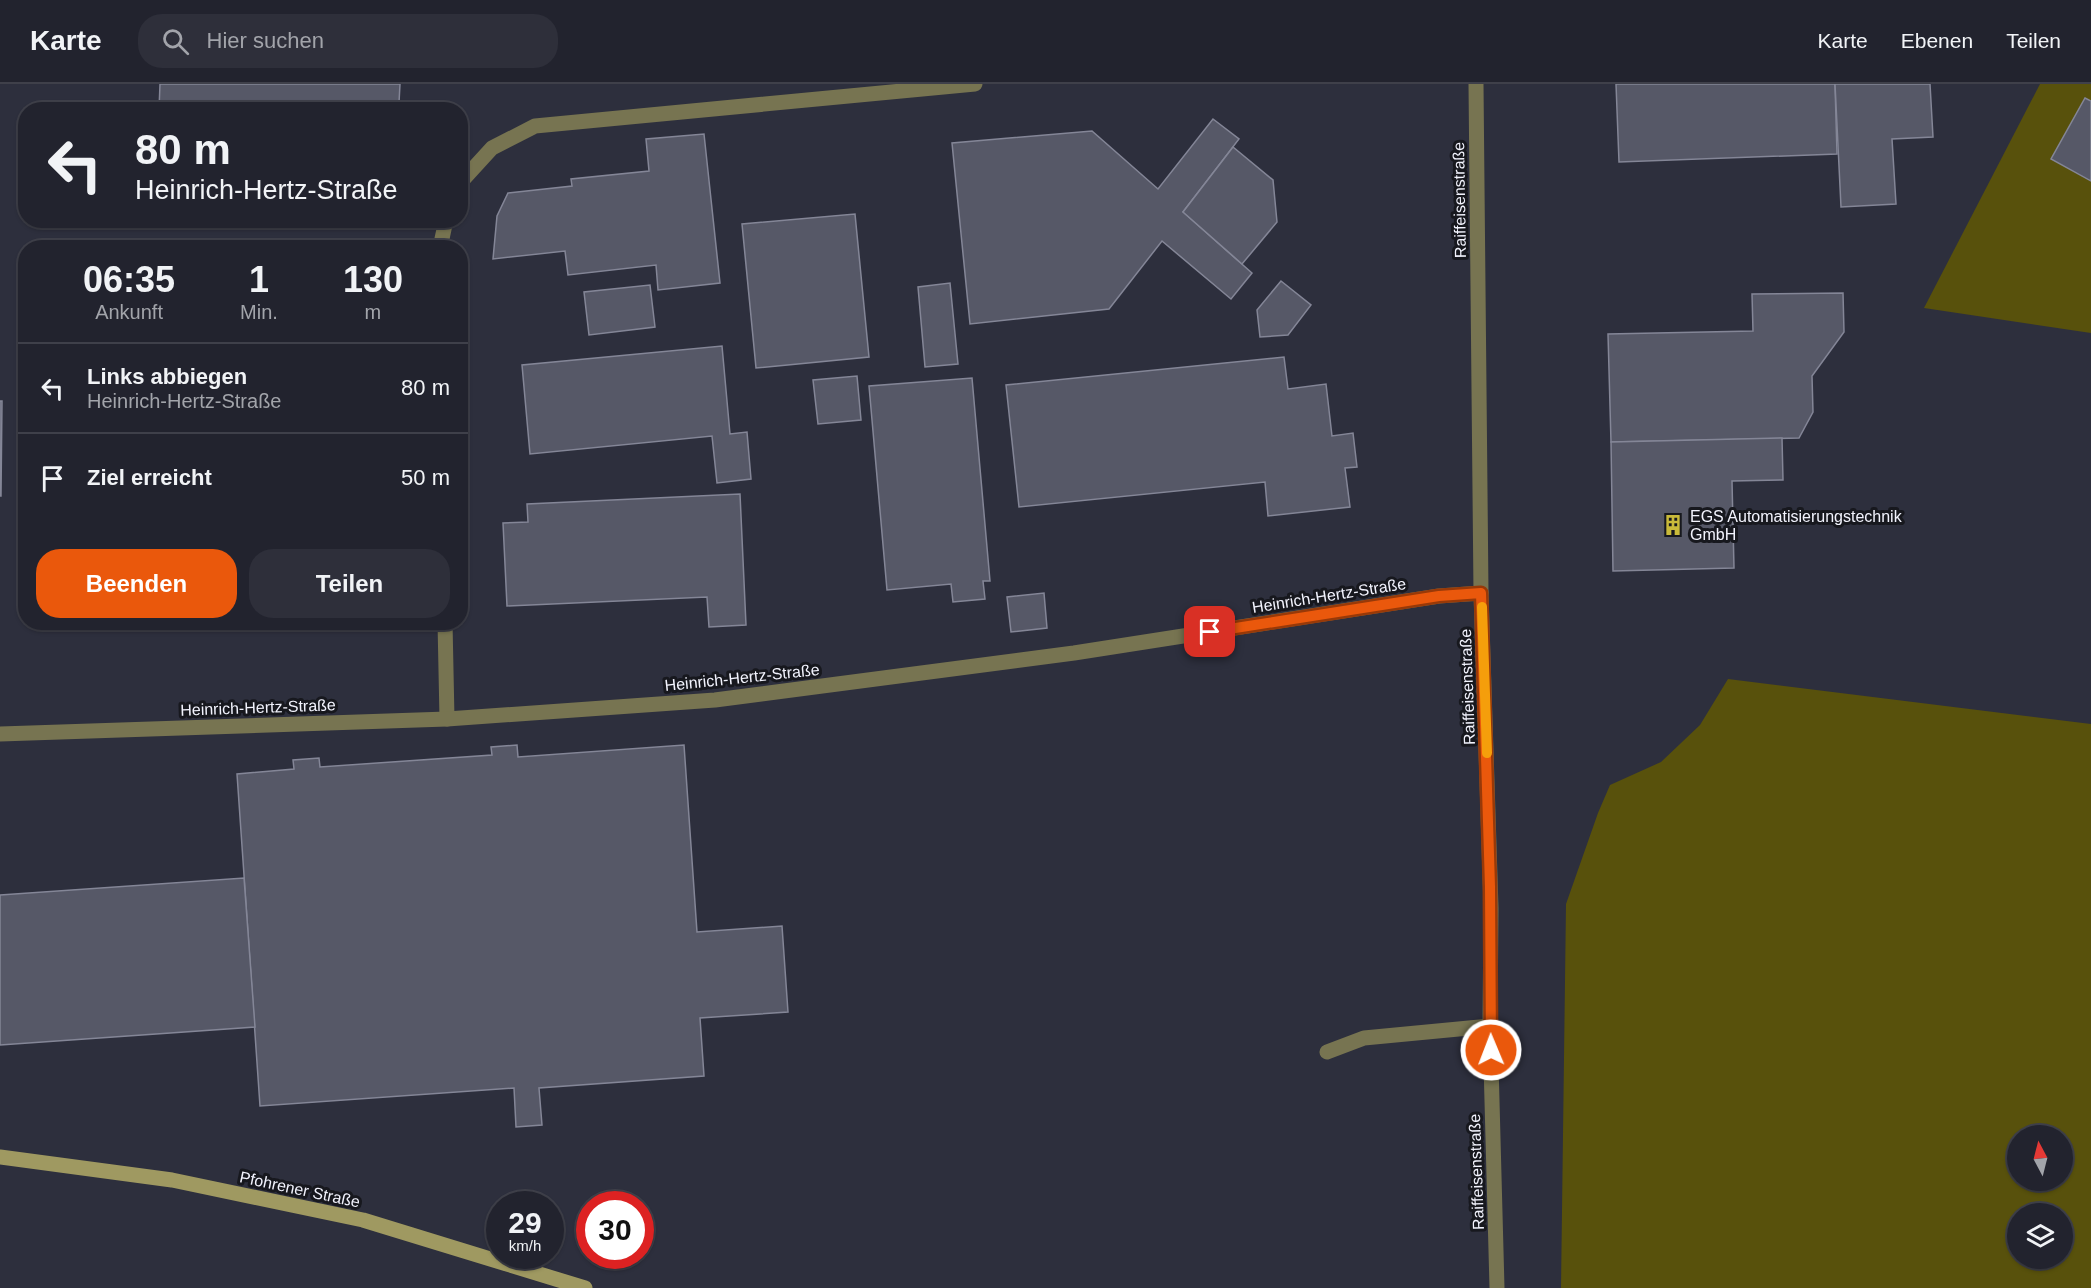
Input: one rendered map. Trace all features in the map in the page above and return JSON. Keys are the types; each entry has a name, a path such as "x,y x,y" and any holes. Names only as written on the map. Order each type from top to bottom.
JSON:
{"main road":[{"name":"Pfohrener Straße","path":"0,1157 172,1180 363,1220 585,1288"}],"street":[{"path":"468,174 492,148 535,126 975,84"},
{"name":"Raiffeisenstraße","path":"1476,84 1481,593 1491,908 1490,1026 1497,1288"},
{"name":"Heinrich-Hertz-Straße","path":"0,734 447,719 715,700 1074,653 1439,596 1481,593"},
{"path":"445,630 447,719"},
{"path":"1327,1052 1364,1038 1490,1026"}],"shaded area":[{"path":"2040,84 2091,84 2091,333 1924,308"},
{"path":"1728,679 2091,724 2091,1288 1561,1288 1566,904 1610,785 1661,762 1700,725"}],"building":[{"path":"160,84 400,84 399,102 159,102"},
{"path":"1616,84 1835,84 1837,154 1619,162"},
{"path":"1835,84 1930,84 1933,137 1892,139 1896,204 1841,207"},
{"path":"2085,98 2091,101 2091,181 2051,159"},
{"path":"1213,119 1239,139 1183,212 1252,273 1231,299 1162,241 1109,309 970,324 952,143 1092,131 1158,189"},
{"path":"704,134 720,283 658,290 656,265 568,275 565,251 493,259 497,216 508,193 572,186 571,179 649,171 646,139"},
{"path":"1233,147 1273,180 1277,222 1242,264 1183,212"},
{"path":"855,214 869,357 756,368 742,224"},
{"path":"1281,281 1311,305 1288,335 1260,337 1257,310"},
{"path":"950,283 958,364 925,367 918,287"},
{"path":"650,285 655,327 589,335 584,292"},
{"path":"1843,293 1844,332 1812,376 1813,412 1799,438 1611,442 1608,334 1753,331 1752,294"},
{"path":"722,346 730,434 747,432 751,479 717,483 712,436 530,454 522,365"},
{"path":"1284,357 1288,389 1326,384 1332,436 1353,433 1357,467 1345,468 1350,507 1268,516 1265,482 1019,507 1006,385"},
{"path":"857,376 861,420 818,424 813,380"},
{"path":"972,378 990,581 983,581 985,599 953,602 951,584 887,590 869,386"},
{"path":"0,401 2,401 1,496 0,496"},
{"name":"EGS Automatisierungstechnik GmbH","path":"1782,438 1783,480 1732,481 1734,568 1613,571 1611,442"},
{"path":"740,494 746,625 709,627 707,597 507,606 503,523 528,522 527,504"},
{"path":"1044,593 1047,628 1011,632 1007,597"},
{"path":"517,745 518,757 684,745 697,932 782,926 788,1012 700,1018 704,1076 539,1088 542,1125 516,1127 514,1088 260,1106 237,774 294,769 293,760 319,758 320,767 492,755 491,747"},
{"path":"244,878 255,1027 0,1045 0,895"}],"slow traffic":[{"path":"1482,607 1487,753"}],"place":[{"name":"EGS Automatisierungstechnik GmbH","path":"1673,525"}],"route":[{"path":"1210,632 1439,596 1481,593 1491,908 1491,1050"}]}
